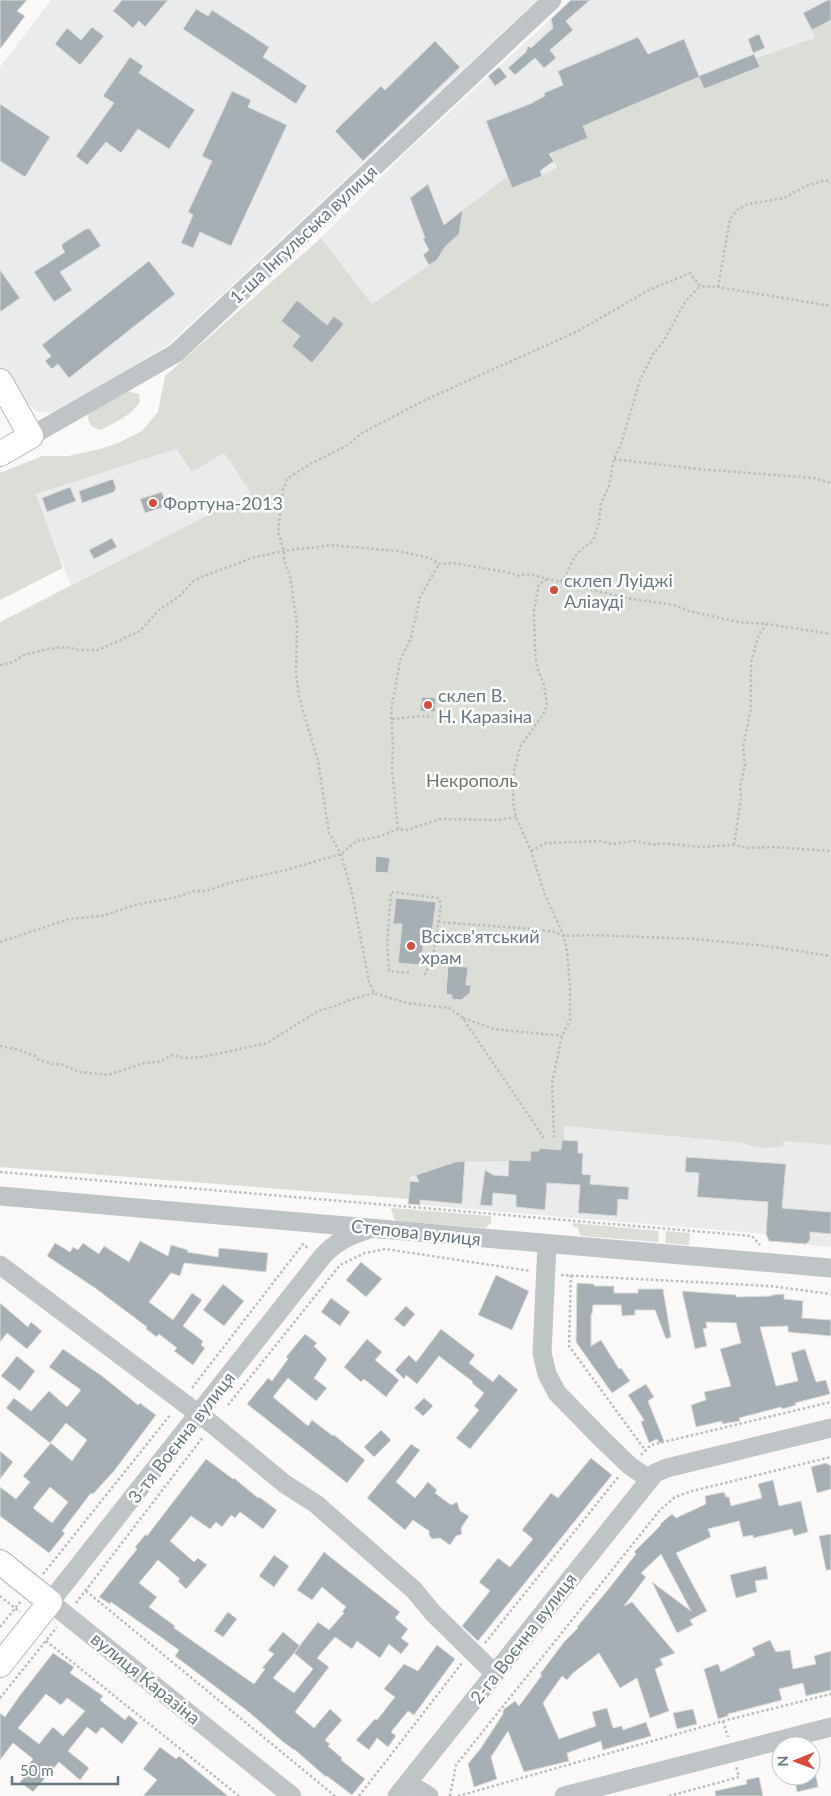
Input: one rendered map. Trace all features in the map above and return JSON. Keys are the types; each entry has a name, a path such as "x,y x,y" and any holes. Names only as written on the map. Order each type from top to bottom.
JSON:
{"main road":[{"path":"0,380 31,436 0,454"},
{"name":"вулиця Каразіна","path":"0,1562 59,1608"},
{"name":"3-тя Воєнна вулиця","path":"0,1665 59,1608"}],"street":[{"name":"1-ша Інгульська вулиця","path":"31,436 176,353 552,0"},
{"name":"Степова вулиця","path":"0,1196 831,1268"},
{"name":"3-тя Воєнна вулиця","path":"59,1608 206,1420 322,1257 332,1246 350,1235 375,1227"},
{"path":"547,1244 542,1353 547,1374 557,1393 596,1434 630,1466 649,1479 654,1473 667,1468 831,1428"},
{"path":"0,1265 206,1420 285,1484 316,1504 414,1590 433,1613 495,1674"},
{"name":"2-га Воєнна вулиця","path":"402,1789 649,1479"},
{"name":"вулиця Каразіна","path":"59,1608 292,1796"},
{"path":"564,1796 831,1727"},
{"path":"402,1789 429,1796"}],"path":[{"path":"718,287 730,219 737,210 748,204 784,198 806,186 822,181 831,181"},
{"path":"374,993 369,982 352,893 341,854 329,833 318,761 298,697 296,672 297,624 290,576 284,561 284,551 278,532 283,489 288,478 310,464 348,445 362,433 434,396 578,331 649,290 690,273 700,286 718,287 831,306"},
{"path":"560,581 564,579 573,557 593,541 599,522 601,503 608,486 614,459 622,444 640,380 653,354 663,342 686,302 700,286"},
{"path":"614,459 697,469 814,478 831,483"},
{"path":"0,665 13,662 24,655 47,649 66,647 78,650 98,650 140,631 159,610 180,595 192,582 255,557 330,545 421,555 430,558 438,564 453,563 520,576 526,574 560,581 586,590 674,605 689,611 738,622 767,624 831,634"},
{"path":"398,830 392,770 391,711 400,662 411,638 420,597 438,564"},
{"path":"546,579 539,584 534,610 537,667 544,685 547,705 544,713 520,748 513,787 513,800 516,817 531,851 550,909 564,936 570,984 570,1020 562,1036 552,1084 554,1137"},
{"path":"734,845 741,799 740,788 745,765 743,747 750,708 751,662 759,634 767,624"},
{"path":"392,719 433,717"},
{"path":"0,942 69,919 102,916 135,905 177,897 194,891 206,891 229,883 286,870 341,854 356,841 398,830 407,830 440,819 498,820 516,817"},
{"path":"531,851 546,843 601,841 612,844 642,842 656,845 661,843 700,847 734,845 748,848 772,847 831,851"},
{"path":"409,973 389,971 387,944 391,892 439,898 441,905 433,957 424,976"},
{"path":"438,922 533,929 555,932 564,936 593,935 695,940 766,946 831,956"},
{"path":"0,1046 20,1050 35,1056 39,1060 61,1064 79,1072 108,1075 144,1064 159,1062 172,1055 184,1058 203,1057 267,1043 318,1011 332,1008 352,998 374,993 407,1003 449,1008 462,1017 494,1029 562,1036"},
{"path":"462,1017 544,1138"},
{"path":"0,1172 752,1236 760,1245"},
{"path":"0,1627 181,1402 303,1244 322,1257"},
{"path":"0,1698 46,1640 59,1608 86,1591 206,1420 340,1265 365,1253 384,1249 545,1274 770,1286 831,1294"},
{"path":"571,1275 569,1346 645,1450"},
{"path":"640,1456 652,1445 831,1402"},
{"path":"450,1796 456,1765 660,1510 675,1497 692,1490 831,1457"},
{"path":"359,1796 472,1651 485,1643 620,1475"},
{"path":"86,1591 335,1796"},
{"path":"46,1640 239,1796"},
{"path":"458,1796 831,1694"}],"shaded area":[{"path":"51,0 537,0 169,344 71,405 51,413 37,412 19,396 0,365 0,67"},
{"path":"571,0 831,0 831,20 812,30 816,38 756,58 760,67 704,89 700,78 542,176 512,188 508,177 463,210 459,234 445,247 437,260 372,304 321,238 403,155"},
{"path":"176,449 192,472 224,453 252,493 71,585 35,494"},
{"path":"564,1126 745,1143 750,1147 783,1146 783,1141 831,1145 831,1247 769,1241 766,1234 408,1204 410,1177 455,1162 516,1161 539,1148 561,1150 562,1140 564,1140"}],"green space":[{"name":"Некрополь","path":"831,20 831,1145 783,1141 783,1146 758,1148 745,1143 564,1126 564,1140 562,1140 561,1150 539,1148 539,1151 531,1151 529,1176 516,1161 456,1162 410,1177 408,1199 0,1167 0,622 251,493 224,453 192,472 176,449 36,494 63,568 0,600 0,473 42,456 68,456 100,449 118,443 142,431 158,412 165,376 321,238 372,304 437,260 445,247 459,234 463,210 507,177 512,187 542,176 557,167 551,153 583,126 699,77 704,89 759,68 756,58 815,38 812,30"},
{"path":"127,391 139,394 140,402 132,411 101,430 91,426 88,419 89,411"},
{"path":"391,1208 491,1216 491,1223 485,1228 397,1221 394,1219"},
{"path":"573,1223 659,1231 658,1242 581,1236 577,1227 573,1227"},
{"path":"666,1231 690,1233 689,1245 665,1243"}],"building":[{"path":"0,0 27,0 17,11 25,16 0,49"},
{"path":"122,0 168,0 145,27 139,21 133,28 113,11"},
{"path":"571,0 590,0 566,21 573,30 550,50 556,58 544,68 535,58 515,75 508,68 526,52 528,46 531,48 553,28 551,19"},
{"path":"831,0 831,20 812,30 803,13"},
{"path":"196,9 208,16 212,10 269,47 263,57 307,86 296,104 183,29"},
{"path":"92,27 104,36 80,65 55,44 67,28 81,40"},
{"path":"759,34 765,48 753,53 748,39"},
{"path":"638,37 648,54 684,39 699,76 754,54 760,67 704,89 699,77 583,126 588,138 549,154 554,161 540,171 542,176 512,188 486,121 530,104 545,96 544,93 563,85 558,71"},
{"path":"435,41 460,67 363,161 335,131 381,86 385,90"},
{"path":"130,57 143,66 139,73 195,110 169,149 138,129 121,153 106,142 87,165 76,156 114,103 103,96"},
{"path":"499,67 507,77 495,86 488,76"},
{"path":"232,91 251,100 248,107 287,125 231,246 200,232 193,248 181,243 193,215 188,212 212,161 202,156"},
{"path":"0,104 50,137 25,177 0,161"},
{"path":"428,184 444,225 463,210 459,234 445,247 437,260 429,265 423,255 429,250 423,239 425,238 410,198"},
{"path":"86,229 90,229 101,246 60,272 72,290 54,302 34,272 65,252 62,244"},
{"path":"149,261 175,294 69,378 58,364 52,369 45,361 51,356 42,345"},
{"path":"0,270 20,298 0,312"},
{"path":"297,300 327,325 334,316 344,324 312,363 292,346 300,336 281,321"},
{"path":"113,479 116,488 114,492 82,503 79,491"},
{"path":"70,487 76,501 47,512 42,498"},
{"name":"Фортуна-2013","path":"162,492 167,506 145,513 140,499"},
{"path":"112,538 117,547 94,559 89,550"},
{"name":"склеп В. Н. Каразіна","path":"422,697 436,698 435,712 420,711"},
{"path":"376,856 390,858 388,873 375,872"},
{"name":"Всіхсв'ятський храм","path":"396,898 436,902 431,939 424,939 421,965 398,963 402,924 393,924"},
{"path":"448,966 468,967 466,985 471,985 470,993 461,1000 452,999 452,995 446,994"},
{"path":"562,1140 578,1141 578,1153 583,1153 582,1174 591,1175 590,1184 629,1187 628,1200 618,1199 617,1216 578,1213 580,1185 547,1183 545,1210 516,1207 516,1195 493,1193 492,1206 480,1205 485,1170 493,1175 508,1176 509,1160 530,1161 531,1151 539,1151 539,1148 561,1150"},
{"path":"686,1157 786,1164 782,1208 831,1212 831,1234 810,1232 810,1240 806,1244 769,1241 766,1234 768,1202 697,1197 699,1173 685,1172"},
{"path":"465,1161 462,1204 420,1200 420,1205 408,1204 410,1181 419,1182 416,1175 455,1162"},
{"path":"140,1241 168,1256 171,1245 188,1250 187,1252 218,1257 219,1248 268,1253 266,1272 184,1263 180,1276 171,1273 149,1302 173,1320 192,1293 202,1300 183,1326 203,1341 201,1345 205,1348 193,1365 174,1351 177,1348 159,1334 157,1337 146,1329 147,1327 95,1288 47,1256 55,1243 70,1252 73,1247 78,1250 83,1243 99,1254 104,1246 129,1262"},
{"path":"361,1262 382,1279 366,1297 346,1280"},
{"path":"496,1275 529,1291 512,1330 478,1315"},
{"path":"577,1283 594,1284 594,1286 614,1286 614,1293 638,1293 638,1289 663,1289 671,1337 666,1339 655,1310 635,1310 635,1315 622,1316 621,1305 593,1305 591,1314 591,1346 601,1340 619,1369 621,1368 630,1381 612,1393 576,1342"},
{"path":"223,1284 244,1301 224,1326 203,1310"},
{"path":"682,1291 736,1295 736,1297 784,1294 784,1299 803,1301 802,1318 831,1320 831,1336 788,1332 788,1326 760,1327 776,1386 798,1381 791,1353 805,1349 816,1382 826,1380 830,1394 795,1403 796,1405 782,1409 781,1407 739,1418 740,1421 722,1424 722,1421 696,1427 691,1405 706,1400 704,1392 731,1386 720,1349 741,1343 736,1323 706,1322 707,1328 703,1329 707,1346 695,1349"},
{"path":"331,1298 350,1312 340,1326 321,1312"},
{"path":"0,1303 28,1327 31,1322 42,1331 27,1349 7,1333 0,1342"},
{"path":"406,1306 415,1314 404,1327 394,1319"},
{"path":"441,1329 475,1355 469,1363 493,1382 499,1374 518,1390 470,1449 456,1438 479,1410 474,1406 484,1393 473,1382 439,1356 417,1384 406,1375 404,1379 395,1370 409,1355 416,1362"},
{"path":"305,1334 317,1343 314,1346 327,1359 314,1378 327,1388 316,1401 288,1378 273,1397 308,1426 312,1420 365,1460 347,1483 247,1404 268,1378 272,1381 288,1359 286,1357"},
{"path":"367,1339 382,1352 375,1360 399,1380 386,1397 364,1379 361,1382 344,1367"},
{"path":"63,1349 102,1376 138,1405 140,1403 156,1415 114,1471 93,1494 91,1493 62,1531 65,1533 49,1553 0,1516 0,1487 16,1499 30,1482 23,1476 51,1443 72,1461 87,1440 66,1423 50,1443 6,1408 14,1398 31,1411 49,1391 67,1407 81,1390 49,1367","holes":["50,1487 68,1502 52,1523 33,1508"]},
{"path":"17,1356 35,1371 20,1391 1,1376"},
{"path":"646,1384 654,1397 648,1401 664,1441 660,1443 657,1439 649,1443 641,1422 644,1420 628,1395"},
{"path":"424,1398 433,1406 423,1416 414,1408"},
{"path":"381,1430 391,1440 374,1457 364,1447"},
{"path":"411,1444 420,1450 396,1482 415,1498 428,1482 437,1490 435,1493 451,1505 457,1502 460,1511 469,1516 461,1528 462,1534 456,1536 450,1545 440,1538 432,1539 429,1531 413,1520 405,1530 367,1498"},
{"path":"0,1451 13,1462 0,1479"},
{"path":"591,1458 612,1475 478,1641 462,1626 490,1591 479,1582 498,1558 510,1567 533,1539 522,1530 551,1493 558,1498"},
{"path":"206,1459 277,1510 263,1529 240,1512 235,1518 231,1515 222,1527 216,1522 210,1529 191,1516 170,1541 194,1562 198,1558 207,1565 186,1589 178,1581 180,1579 158,1560 139,1583 157,1597 149,1607 175,1626 174,1628 254,1684 265,1669 262,1668 274,1654 268,1650 283,1632 300,1646 318,1622 329,1630 344,1613 342,1612 346,1607 322,1587 312,1600 297,1590 324,1552 400,1612 395,1618 408,1629 401,1638 409,1644 401,1654 389,1644 380,1658 357,1641 352,1649 335,1637 317,1658 329,1667 295,1712 314,1728 330,1709 342,1720 325,1740 330,1744 328,1746 342,1758 341,1760 365,1779 352,1795 326,1777 250,1713 175,1656 179,1650 111,1602 110,1604 99,1597 137,1549 135,1547 146,1534 147,1536","holes":["294,1653 313,1669 294,1693 273,1678"]},
{"path":"826,1463 831,1466 831,1489 817,1493 811,1467"},
{"path":"773,1480 779,1506 801,1501 808,1532 794,1536 792,1529 753,1538 753,1535 743,1537 739,1521 708,1529 711,1537 676,1553 707,1611 690,1620 693,1625 677,1633 652,1582 691,1611 661,1554 641,1573 646,1577 624,1606 632,1602 675,1653 660,1659 663,1665 655,1669 669,1711 650,1718 637,1678 620,1688 599,1653 567,1680 562,1676 543,1703 559,1739 596,1726 592,1712 607,1708 613,1728 622,1726 623,1730 646,1722 651,1736 603,1750 601,1741 567,1753 569,1761 524,1772 508,1731 491,1757 497,1779 474,1787 468,1764 481,1748 503,1714 503,1710 515,1701 519,1706 564,1642 578,1628 636,1554 634,1552 660,1524 672,1514 676,1518 706,1504 705,1496 724,1492 726,1497 729,1497 731,1506 762,1498 758,1484"},
{"path":"831,1534 831,1570 826,1570 819,1536"},
{"path":"274,1555 289,1566 274,1587 259,1576"},
{"path":"766,1566 768,1579 755,1581 757,1592 736,1598 730,1575"},
{"path":"228,1612 237,1619 223,1637 214,1631"},
{"path":"770,1640 776,1652 790,1650 793,1669 816,1664 814,1656 831,1651 831,1690 806,1696 803,1683 779,1689 782,1700 728,1714 728,1716 718,1719 704,1669 718,1664 721,1672 755,1655 752,1648"},
{"path":"437,1645 455,1659 414,1715 408,1711 391,1732 396,1736 388,1747 377,1738 369,1750 356,1740 375,1719 377,1720 395,1697 384,1689 404,1664 418,1671"},
{"path":"53,1653 74,1667 70,1673 103,1696 100,1700 125,1720 129,1715 138,1723 122,1744 102,1727 96,1734 87,1727 68,1751 89,1768 80,1780 59,1762 33,1792 20,1782 28,1773 24,1770 33,1759 13,1743 0,1760 0,1713 5,1717","holes":["46,1694 61,1705 67,1698 85,1711 63,1736 53,1727 39,1744 18,1728"]},
{"path":"693,1709 697,1724 677,1729 673,1713"},
{"path":"160,1747 176,1759 179,1756 228,1796 143,1796 157,1780 143,1769"},
{"path":"759,1777 763,1796 716,1796 715,1791 747,1784 746,1780"},
{"path":"796,1786 818,1786 818,1787 797,1792"}],"place":[{"name":"Фортуна-2013","path":"153,503"},
{"name":"склеп Луіджі Аліауді","path":"554,590"},
{"name":"склеп В. Н. Каразіна","path":"428,705"},
{"name":"Всіхсв'ятський храм","path":"411,946"}]}
